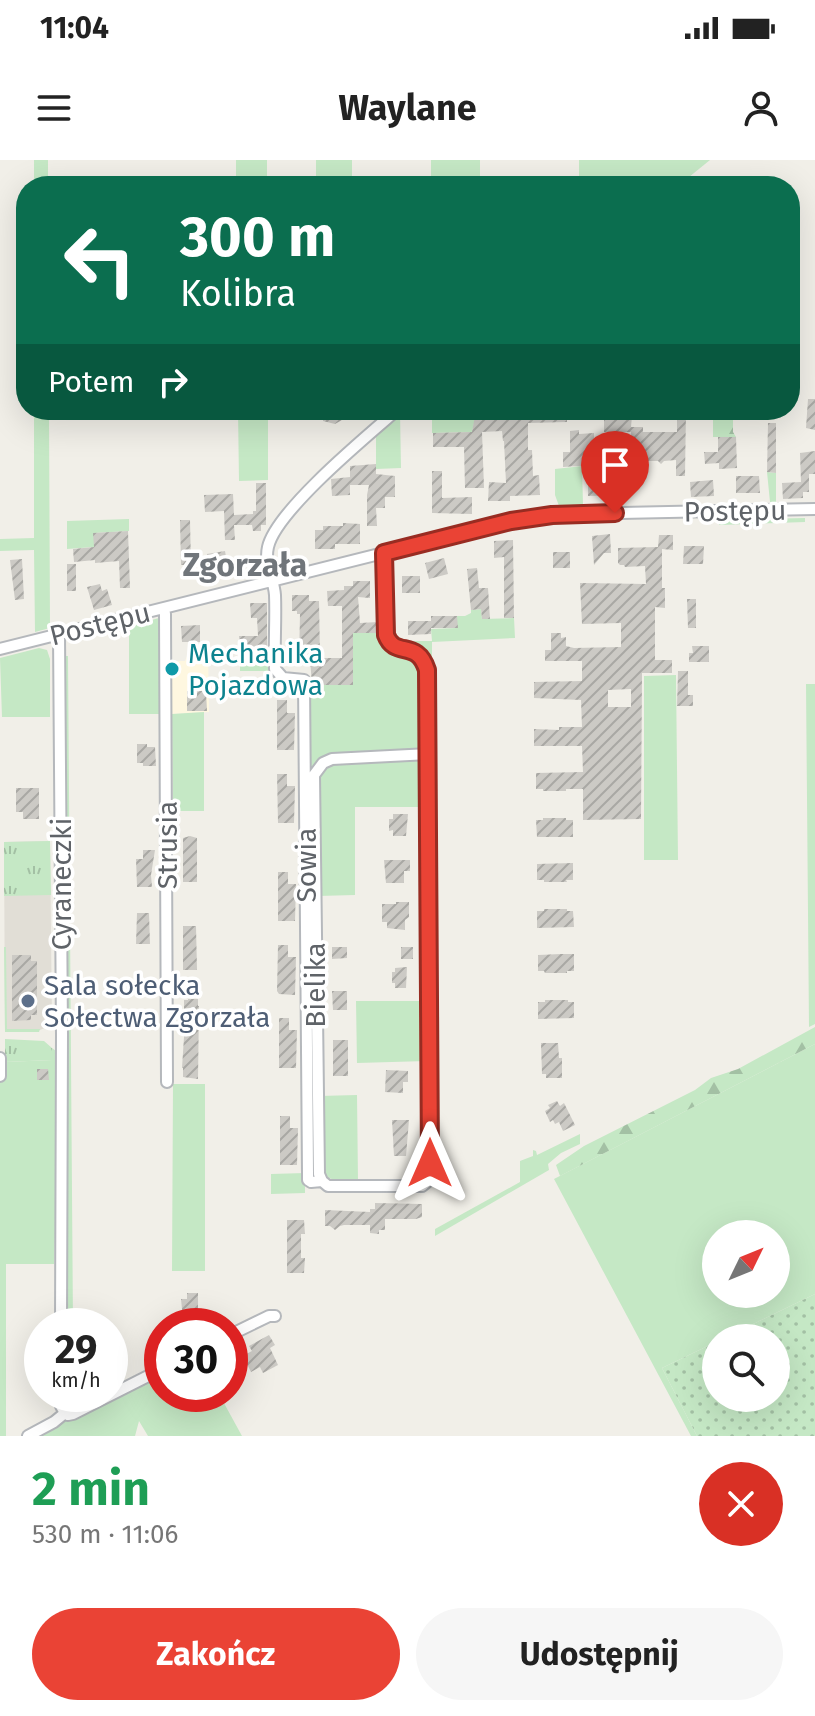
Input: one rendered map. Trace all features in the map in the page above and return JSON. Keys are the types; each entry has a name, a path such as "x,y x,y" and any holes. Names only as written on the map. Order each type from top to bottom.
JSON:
{"street":[{"path":"272,581 267,553 277,528 316,483 386,420"},
{"name":"Postępu","path":"0,649 511,521 552,515 815,509"},
{"path":"316,1176 328,1186 422,1186 430,1174 427,670 421,655 393,647 388,642 384,553"},
{"name":"Sowia","path":"272,581 275,594 275,669 285,679 304,680 316,1176"},
{"name":"Strusia","path":"164,608 167,1082"},
{"name":"Cyraneczki","path":"59,634 61,1308"},
{"name":"Bielika","path":"316,1176 314,775 323,763 332,759 429,754"},
{"path":"0,1058 0,1076"},
{"path":"248,1326 275,1316"},
{"path":"28,1436 65,1413 73,1414 144,1378"}],"shaded area":[{"path":"208,650 209,712 172,714 172,661 185,661 189,651"},
{"path":"50,841 52,1022 40,1030 5,1031 4,842"}],"green space":[{"path":"34,160 48,160 48,176 34,176"},
{"path":"236,160 267,160 267,176 236,176"},
{"path":"316,160 352,160 352,176 316,176"},
{"path":"431,160 480,160 480,176 431,176"},
{"path":"579,160 710,160 690,176 579,176"},
{"path":"34,420 49,420 50,628 35,632 34,550 0,551 0,539 34,538"},
{"path":"238,420 268,420 268,480 239,481"},
{"path":"390,420 400,420 401,468 376,469 376,432"},
{"path":"432,420 475,420 472,432 432,433"},
{"path":"713,420 733,420 736,437 713,437"},
{"path":"582,466 583,505 559,506 555,495 555,469"},
{"path":"767,472 776,473 776,502 770,502"},
{"path":"805,518 805,522 719,525 719,520"},
{"path":"129,519 129,531 94,533 94,547 67,549 67,521"},
{"path":"377,564 380,566 380,623 384,644 389,651 415,656 423,671 424,740 416,751 320,760 311,770 311,685 353,684 353,633 377,632"},
{"path":"481,609 482,619 514,618 515,638 432,642 432,666 419,648 397,641 432,641 431,629 457,628 457,616"},
{"path":"159,618 161,714 129,714 129,626"},
{"path":"268,646 268,671 240,671 240,647"},
{"path":"39,648 47,650 50,659 50,717 2,717 0,658"},
{"path":"64,656 68,656 73,1308 67,1308"},
{"path":"676,675 678,860 644,860 644,676"},
{"path":"806,684 815,684 815,1024 809,1027"},
{"path":"204,712 204,811 173,811 172,714"},
{"path":"423,760 425,807 355,807 355,895 318,896 318,776 323,769 330,764"},
{"path":"50,841 51,895 4,896 4,842"},
{"path":"4,947 7,1029 40,1029 39,1032 5,1032"},
{"path":"356,1001 426,1003 427,1061 357,1063"},
{"path":"815,1027 815,1044 560,1176 556,1165 584,1146"},
{"path":"5,1039 44,1041 52,1048 52,1060 5,1062"},
{"path":"815,1044 815,1294 790,1306 790,1220 702,1220 702,1308 786,1308 753,1324 702,1324 702,1349 662,1368 697,1436 691,1436 554,1179"},
{"path":"52,1048 56,1051 54,1264 6,1264 6,1436 0,1436 0,1078 5,1078 5,1062 52,1060"},
{"path":"173,1084 205,1084 205,1271 172,1271"},
{"path":"357,1095 358,1181 333,1179 321,1171 319,1096"},
{"path":"580,1134 580,1144 561,1153 548,1164 549,1170 435,1236 435,1229 520,1182 520,1161 533,1156 533,1150 537,1155"},
{"path":"305,1173 305,1193 271,1194 271,1174"},
{"path":"815,1294 815,1436 697,1436 662,1368 702,1349 702,1412 790,1412 790,1324 753,1324"},
{"path":"144,1383 144,1412 229,1412 242,1436 148,1436 139,1421 135,1436 35,1436 84,1412 128,1412 128,1391"}],"building":[{"path":"808,399 815,399 815,430 806,428"},
{"path":"323,420 342,420 335,424"},
{"path":"474,420 567,420 528,423 528,450 532,450 533,476 539,475 540,495 510,496 510,501 488,501 489,482 506,483 502,431 482,432 484,488 465,488 464,447 433,447 433,433 472,432"},
{"path":"604,420 632,420 631,427 643,427 643,432 677,432 677,420 686,420 685,476 676,476 676,460 661,464 658,461 643,461 644,479 633,479 631,432 604,432"},
{"path":"768,423 776,423 776,473 767,472"},
{"path":"579,430 579,434 594,433 594,465 563,467 563,452 570,452 570,431"},
{"path":"718,437 736,437 737,468 719,469 719,463 705,464 704,452 718,452"},
{"path":"815,451 815,474 809,474 809,492 803,492 803,498 783,499 782,483 801,482 800,453"},
{"path":"376,464 376,474 395,476 395,497 385,497 385,508 376,508 377,526 367,526 369,485 350,485 350,495 332,496 331,479 350,477 350,466"},
{"path":"432,471 442,471 442,498 472,497 472,514 432,513"},
{"path":"588,476 626,479 626,495 588,496"},
{"path":"736,476 759,476 760,493 736,493"},
{"path":"713,480 714,496 691,497 690,482"},
{"path":"256,483 266,483 266,525 261,525 261,531 253,531 252,525 234,525 235,540 225,540 224,511 205,512 204,495 233,494 234,515 253,514 256,511"},
{"path":"180,520 190,520 191,565 181,565"},
{"path":"343,523 360,524 360,544 335,544 335,549 315,549 315,530 323,530 323,526 343,526"},
{"path":"128,531 130,588 120,588 119,561 74,562 73,549 94,547 93,533"},
{"path":"610,534 611,553 604,553 594,565 592,536"},
{"path":"659,535 673,535 673,550 662,549 665,608 655,607 655,660 672,660 672,673 642,673 641,819 583,820 583,789 536,789 536,773 583,772 582,746 534,746 534,729 582,727 581,700 534,698 534,682 582,681 582,661 545,661 545,650 551,650 551,633 561,633 561,638 566,637 566,646 574,648 621,647 621,623 582,624 580,583 646,584 645,566 620,565 618,548 658,547","holes":["631,689 631,707 608,707 608,690"]},
{"path":"513,540 514,618 504,618 504,557 494,558 494,541"},
{"path":"684,546 704,546 703,564 683,564"},
{"path":"225,551 228,568 210,571 207,554"},
{"path":"553,552 570,552 570,568 553,568"},
{"path":"444,558 448,574 429,579 425,563"},
{"path":"22,559 24,599 15,600 10,560"},
{"path":"67,564 76,564 76,591 67,591"},
{"path":"477,568 479,588 488,588 490,619 482,619 481,609 471,610 467,569"},
{"path":"402,576 420,576 420,593 402,593"},
{"path":"353,581 370,581 370,598 358,597 360,623 378,622 378,633 353,633 353,685 312,685 310,659 299,659 300,614 292,611 292,595 309,595 309,601 319,601 320,658 342,658 342,606 328,606 327,591 344,590 344,586 353,586"},
{"path":"100,584 102,591 107,589 112,605 94,610 87,587"},
{"path":"687,599 696,599 696,628 688,628"},
{"path":"250,603 267,603 267,646 240,647 239,636 258,636 257,618 251,618"},
{"path":"431,616 457,616 458,628 431,628 431,634 408,635 408,621 431,621"},
{"path":"200,625 200,642 182,642 181,626"},
{"path":"692,646 709,646 709,662 689,662"},
{"path":"678,671 688,671 688,695 693,695 693,706 677,706"},
{"path":"187,691 206,691 207,711 187,711"},
{"path":"277,700 287,700 287,713 295,713 294,750 277,750"},
{"path":"137,744 155,747 156,766 137,763"},
{"path":"277,774 287,774 287,786 295,786 294,823 278,823"},
{"path":"16,788 39,788 39,819 23,819 23,812 16,812"},
{"path":"393,814 408,814 406,836 393,836 393,830 389,831 389,819 393,819"},
{"path":"536,820 573,820 573,837 537,837"},
{"path":"183,838 197,838 197,882 183,882"},
{"path":"143,850 155,850 152,887 137,887 136,859 143,859"},
{"path":"384,860 410,860 410,871 404,871 404,883 386,883"},
{"path":"573,863 573,880 537,880 537,864"},
{"path":"278,872 288,872 288,884 296,884 295,921 278,921"},
{"path":"409,902 405,930 387,928 387,922 382,922 382,904"},
{"path":"537,911 573,911 574,927 537,928"},
{"path":"137,913 149,913 150,944 136,944"},
{"path":"183,926 196,926 197,970 183,970"},
{"path":"278,945 288,945 288,957 296,957 295,995 279,994 277,991"},
{"path":"332,947 347,947 347,958 332,959"},
{"path":"401,947 413,947 413,959 401,959"},
{"path":"574,954 574,971 538,971 538,955"},
{"path":"12,955 31,955 31,961 37,961 37,1015 31,1015 31,1020 12,1021"},
{"path":"407,967 406,988 395,988 392,972 395,968"},
{"path":"332,991 347,991 347,1010 333,1010"},
{"path":"198,999 199,1006 198,1079 183,1077 182,1010 184,1000"},
{"path":"538,1002 574,1002 574,1018 538,1019"},
{"path":"279,1018 289,1018 289,1030 297,1030 296,1068 279,1068"},
{"path":"333,1040 348,1040 348,1076 333,1076"},
{"path":"541,1043 558,1043 562,1078 546,1078 546,1074 542,1074"},
{"path":"37,1069 48,1069 49,1080 37,1080"},
{"path":"386,1070 408,1071 408,1082 403,1082 403,1093 385,1092"},
{"path":"557,1101 560,1106 564,1103 575,1125 563,1131 559,1122 550,1122 545,1111 550,1108 548,1105"},
{"path":"280,1116 290,1116 290,1128 298,1128 297,1165 280,1165"},
{"path":"392,1120 409,1120 406,1156 394,1156"},
{"path":"375,1203 422,1204 422,1217 385,1219 385,1230 379,1230 379,1234 370,1233 370,1225 344,1225 335,1230 325,1226 325,1210 370,1212 370,1209 375,1209"},
{"path":"287,1220 304,1220 301,1258 305,1258 304,1273 287,1273"},
{"path":"187,1293 198,1293 198,1308 182,1308 181,1299 187,1299"},
{"path":"269,1335 275,1345 270,1348 278,1365 263,1373 260,1367 251,1372 248,1353 252,1351 249,1346"}],"place":[{"name":"Mechanika Pojazdowa","path":"172,669"},
{"name":"Sala sołecka Sołectwa Zgorzała","path":"28,1001"}],"district":[{"name":"Zgorzała","path":"245,565"}],"route":[{"path":"430,1163 427,670 421,655 393,647 388,642 384,553 511,521 552,515 615,513"}]}
